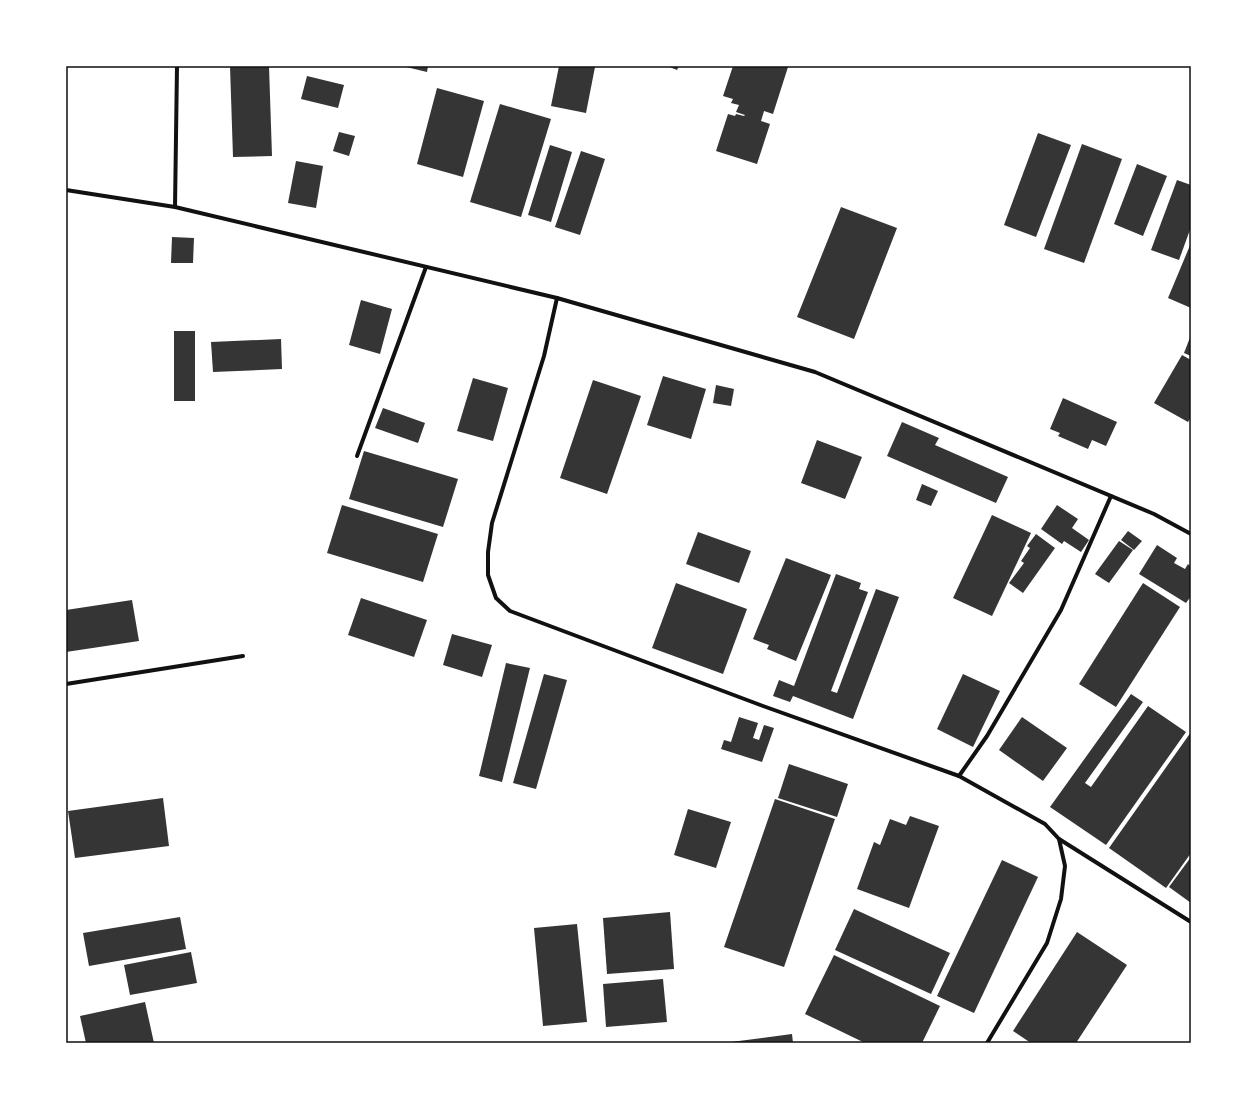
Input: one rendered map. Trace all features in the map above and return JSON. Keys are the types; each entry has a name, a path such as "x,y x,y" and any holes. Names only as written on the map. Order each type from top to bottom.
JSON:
{"street":[{"path":"175,207 177,66"},
{"path":"66,190 175,207 557,298 815,372 1154,514 1191,534"},
{"path":"357,456 426,267"},
{"path":"557,298 544,356 492,523 488,552 488,575 496,598 510,611 755,704 960,776 1045,824 1059,839 1191,922"},
{"path":"960,776 987,736 1061,610 1111,496"},
{"path":"66,684 243,656"},
{"path":"987,1043 1047,944 1061,899 1065,866 1059,839"}],"building":[{"path":"230,66 269,66 272,156 233,157"},
{"path":"402,66 428,66 427,72"},
{"path":"559,66 595,67 586,113 551,106"},
{"path":"667,66 679,66 677,70"},
{"path":"733,66 788,67 773,114 764,111 761,121 770,124 757,164 716,151 728,114 735,116 736,114 745,115 736,112 739,105 731,103 733,99 723,96"},
{"path":"307,76 344,85 338,108 301,99"},
{"path":"437,88 484,101 463,177 417,164"},
{"path":"500,104 551,119 521,217 470,202"},
{"path":"339,132 355,136 349,156 333,151"},
{"path":"1038,133 1071,145 1036,237 1004,225"},
{"path":"1082,144 1122,159 1084,263 1044,249"},
{"path":"550,145 572,152 551,222 528,215"},
{"path":"581,151 605,159 580,235 555,227"},
{"path":"296,161 323,166 316,208 288,203"},
{"path":"1137,164 1167,176 1143,236 1114,224"},
{"path":"1177,180 1191,185 1191,227 1179,260 1151,250"},
{"path":"841,207 897,228 854,339 797,317"},
{"path":"172,237 194,238 193,263 171,263"},
{"path":"1191,243 1191,308 1168,298"},
{"path":"361,300 392,309 380,354 349,345"},
{"path":"174,331 195,331 195,401 174,401"},
{"path":"1191,335 1191,356 1184,353"},
{"path":"281,339 282,369 213,372 211,342"},
{"path":"1182,355 1191,360 1191,417 1188,422 1154,403"},
{"path":"663,376 706,389 691,439 647,425"},
{"path":"473,378 508,388 493,441 457,431"},
{"path":"593,380 641,396 607,494 560,478"},
{"path":"716,385 734,389 731,406 713,403"},
{"path":"1063,398 1117,422 1106,446 1092,440 1088,449 1058,436 1060,433 1050,429"},
{"path":"383,408 425,423 418,443 375,428"},
{"path":"902,422 939,438 935,445 1008,477 996,503 887,456"},
{"path":"817,440 862,457 845,499 801,483"},
{"path":"364,451 458,479 443,527 349,499"},
{"path":"922,484 938,491 931,506 916,500"},
{"path":"342,505 438,534 423,582 327,553"},
{"path":"1057,505 1078,519 1072,528 1089,540 1081,552 1064,541 1062,544 1041,529"},
{"path":"992,515 1031,533 992,616 953,598"},
{"path":"1128,531 1142,541 1134,550 1121,540"},
{"path":"698,532 751,551 739,583 686,564"},
{"path":"1036,534 1055,548 1023,593 1009,583 1024,563 1021,561 1030,548 1027,546"},
{"path":"1119,541 1133,550 1109,583 1095,574"},
{"path":"1157,545 1177,558 1174,563 1185,569 1188,564 1191,567 1191,596 1186,603 1139,574"},
{"path":"786,558 831,575 796,661 767,649 769,645 753,639"},
{"path":"836,574 861,583 859,589 868,592 831,691 837,693 876,589 899,597 853,719 793,696 790,702 773,696 779,680 794,686"},
{"path":"676,583 747,609 723,674 652,648"},
{"path":"1143,583 1180,607 1116,707 1079,684"},
{"path":"361,598 427,620 414,657 348,635"},
{"path":"132,600 139,641 66,652 66,610"},
{"path":"452,634 492,645 482,677 443,665"},
{"path":"506,663 530,668 502,782 479,776"},
{"path":"544,674 567,680 536,789 513,783"},
{"path":"963,674 1000,691 973,747 937,729"},
{"path":"1131,694 1143,702 1085,783 1091,787 1148,706 1186,732 1106,845 1050,807"},
{"path":"739,717 758,723 753,738 759,740 764,725 774,728 762,762 721,749 724,740 731,742"},
{"path":"1022,717 1067,748 1043,781 999,750"},
{"path":"1191,732 1191,853 1166,888 1109,848"},
{"path":"789,764 848,784 837,817 778,798"},
{"path":"163,798 169,846 75,858 68,811"},
{"path":"775,799 835,819 784,967 724,947"},
{"path":"688,809 731,822 716,868 674,855"},
{"path":"910,816 939,826 909,908 857,889 874,842 880,845 890,819 906,825"},
{"path":"1191,857 1191,903 1169,887"},
{"path":"1002,860 1038,877 974,1013 937,996"},
{"path":"854,909 950,953 931,994 835,950"},
{"path":"670,912 674,969 607,974 603,918"},
{"path":"180,917 186,949 89,966 83,933"},
{"path":"577,924 587,1022 543,1026 534,928"},
{"path":"1077,932 1127,965 1076,1043 1031,1043 1013,1031"},
{"path":"191,952 197,983 130,995 124,965"},
{"path":"834,955 940,1006 922,1043 865,1043 805,1014"},
{"path":"663,979 667,1022 606,1027 603,984"},
{"path":"145,1002 154,1043 86,1043 80,1016"},
{"path":"792,1034 793,1043 731,1043 731,1042"}]}
